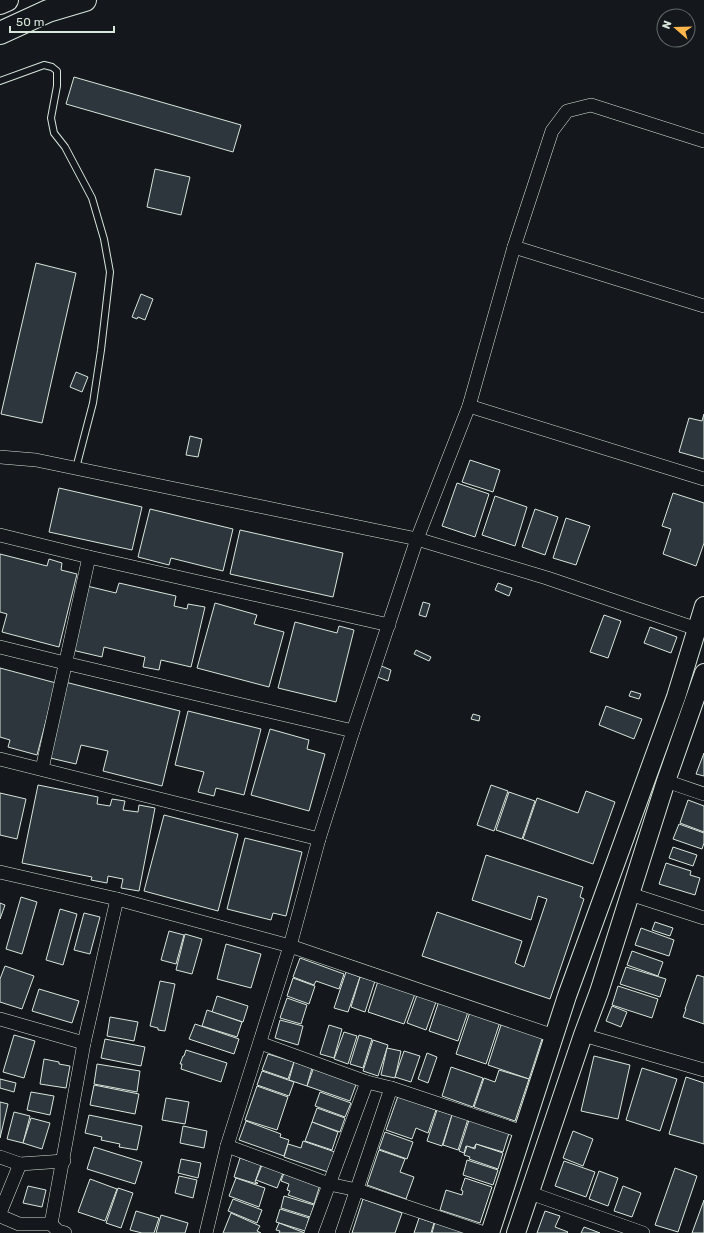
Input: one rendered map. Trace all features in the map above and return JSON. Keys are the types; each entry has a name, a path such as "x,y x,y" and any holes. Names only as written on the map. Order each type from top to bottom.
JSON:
{"highway":[{"path":"0,3 7,0"},
{"path":"0,33 48,11 85,0"}],"main road":[{"path":"490,1233 567,996 676,697 704,606"},
{"path":"516,1233 583,1034 599,992 666,782 704,673"}],"street":[{"path":"206,1233 227,1146 290,946 319,839 353,731 418,539 469,406 514,247 552,131 567,111 591,104 704,142"},
{"path":"514,247 704,306"},
{"path":"469,406 704,479"},
{"path":"0,457 36,460 418,539 548,578 697,629"},
{"path":"0,535 88,557 389,625"},
{"path":"42,769 88,557"},
{"path":"0,647 65,664 353,731"},
{"path":"0,759 319,839"},
{"path":"666,782 704,794"},
{"path":"0,872 117,899 290,946 554,1036"},
{"path":"630,894 704,918"},
{"path":"51,1224 64,1161 84,1043 117,899"},
{"path":"0,1019 84,1043"},
{"path":"583,1034 704,1070"},
{"path":"260,1043 367,1082 391,1088 523,1132"},
{"path":"312,1233 367,1082"},
{"path":"342,1233 391,1088"},
{"path":"227,1146 329,1184 356,1190 484,1233"},
{"path":"0,1157 20,1164 64,1161"},
{"path":"20,1164 0,1215 19,1224 51,1224 58,1231 65,1233"},
{"path":"530,1193 643,1233"}],"lane":[{"path":"0,81 44,65 52,66 57,71 57,86 51,118 54,133 65,147 92,198 104,239 110,272 101,350 93,403 76,468"}],"building":[{"path":"74,77 241,125 233,152 66,104"},
{"path":"155,169 190,177 181,215 147,207"},
{"path":"36,263 76,273 42,423 1,414"},
{"path":"141,294 153,299 145,320 138,317 137,319 132,317"},
{"path":"76,372 88,377 82,392 70,387"},
{"path":"704,414 704,459 679,452 689,418 702,421"},
{"path":"190,436 202,439 198,457 186,455"},
{"path":"470,460 500,470 493,492 462,482"},
{"path":"457,483 489,494 475,537 442,526"},
{"path":"59,488 142,507 132,550 49,532"},
{"path":"673,493 704,503 704,543 696,566 663,554 671,529 662,526"},
{"path":"495,496 527,507 515,546 482,535"},
{"path":"150,509 233,529 223,571 171,558 169,565 138,557"},
{"path":"535,509 558,517 545,555 522,547"},
{"path":"566,518 590,526 576,565 553,558"},
{"path":"240,530 343,553 333,597 230,574"},
{"path":"0,554 47,566 49,559 62,563 61,570 77,574 59,647 2,632 7,614 0,612"},
{"path":"119,583 176,596 174,606 187,609 188,604 205,607 191,667 161,660 159,670 143,667 145,657 104,647 102,657 72,650 87,586 116,593"},
{"path":"498,583 512,588 509,596 495,590"},
{"path":"423,602 430,604 426,617 419,615"},
{"path":"215,603 257,615 254,624 284,632 269,687 197,668"},
{"path":"604,615 621,621 608,658 590,652"},
{"path":"295,622 337,633 339,626 354,630 336,702 278,688"},
{"path":"650,627 677,637 671,653 644,643"},
{"path":"416,650 431,657 429,661 414,654"},
{"path":"379,665 391,670 388,681 375,676"},
{"path":"0,668 56,683 37,755 8,747 10,740 0,737"},
{"path":"65,682 180,711 162,786 103,771 108,751 81,745 76,764 46,757"},
{"path":"631,691 641,694 639,699 629,696"},
{"path":"606,706 642,719 634,739 599,725"},
{"path":"188,711 261,729 244,795 216,788 214,796 198,792 204,772 175,765"},
{"path":"473,714 480,716 479,721 471,719"},
{"path":"270,729 309,740 307,749 325,754 309,811 251,795"},
{"path":"704,753 704,776 696,774"},
{"path":"38,785 98,797 97,804 110,806 112,799 125,801 123,810 138,812 139,805 155,808 139,891 121,888 123,879 108,876 107,883 91,880 92,877 22,863"},
{"path":"491,785 508,791 494,831 477,825"},
{"path":"586,791 615,802 593,864 523,839 537,798 578,813"},
{"path":"509,792 535,801 522,839 496,830"},
{"path":"0,793 26,799 17,839 0,835"},
{"path":"688,800 704,806 704,832 680,823"},
{"path":"164,815 238,834 218,911 144,891"},
{"path":"679,824 704,833 704,843 702,849 673,839"},
{"path":"245,838 302,852 286,916 273,913 271,920 227,909"},
{"path":"673,847 697,855 693,866 669,858"},
{"path":"486,855 583,887 580,897 584,899 550,999 422,956 437,912 522,941 515,963 524,967 547,899 538,896 531,920 472,900"},
{"path":"666,863 691,871 690,875 700,878 695,895 659,884"},
{"path":"21,897 37,902 22,954 6,949"},
{"path":"0,903 5,905 0,919"},
{"path":"60,909 77,914 63,965 46,960"},
{"path":"84,913 100,917 90,954 74,950"},
{"path":"655,922 673,928 670,936 652,930"},
{"path":"641,928 674,940 669,956 635,945"},
{"path":"169,931 184,935 176,964 161,960"},
{"path":"185,934 202,939 192,974 176,970"},
{"path":"226,944 261,954 251,988 217,979"},
{"path":"632,951 663,962 658,976 627,965"},
{"path":"300,958 344,974 339,989 316,981 314,985 293,977"},
{"path":"5,966 34,976 22,1009 0,1002 0,979"},
{"path":"626,967 666,979 660,997 620,984"},
{"path":"346,972 360,977 348,1012 334,1008"},
{"path":"697,975 704,977 704,1024 683,1017"},
{"path":"360,977 375,981 365,1012 351,1007"},
{"path":"293,978 315,986 309,1004 287,996"},
{"path":"160,981 175,984 165,1031 158,1030 158,1028 150,1026"},
{"path":"378,981 415,994 404,1024 368,1012"},
{"path":"618,986 658,999 652,1018 612,1005"},
{"path":"39,989 79,1001 72,1023 32,1011"},
{"path":"417,995 436,1002 426,1030 407,1023"},
{"path":"217,996 248,1006 243,1022 212,1012"},
{"path":"287,998 307,1005 301,1024 280,1018"},
{"path":"439,1001 468,1012 458,1041 429,1031"},
{"path":"612,1006 627,1012 621,1027 606,1021"},
{"path":"207,1010 242,1022 237,1037 202,1026"},
{"path":"470,1012 500,1022 486,1064 456,1054"},
{"path":"110,1017 138,1022 134,1041 107,1036"},
{"path":"280,1020 303,1026 298,1045 275,1038"},
{"path":"502,1022 543,1036 529,1079 488,1065"},
{"path":"195,1024 239,1039 234,1054 189,1039"},
{"path":"329,1025 342,1029 334,1058 320,1054"},
{"path":"344,1032 357,1036 348,1064 334,1059"},
{"path":"14,1035 35,1041 24,1078 3,1072"},
{"path":"359,1035 372,1039 363,1068 350,1064"},
{"path":"105,1039 145,1047 141,1066 101,1058"},
{"path":"373,1040 388,1045 378,1076 363,1071"},
{"path":"387,1048 401,1051 395,1078 381,1075"},
{"path":"186,1050 227,1063 221,1082 181,1069 182,1064 180,1064"},
{"path":"404,1051 420,1056 411,1082 395,1077"},
{"path":"427,1053 437,1057 428,1083 418,1079"},
{"path":"268,1054 294,1062 288,1079 262,1070"},
{"path":"594,1056 630,1065 618,1119 581,1111"},
{"path":"44,1059 70,1066 66,1088 40,1084"},
{"path":"294,1062 312,1068 307,1086 289,1080"},
{"path":"97,1064 140,1071 137,1092 94,1084"},
{"path":"314,1067 357,1082 350,1101 307,1086"},
{"path":"451,1067 483,1078 473,1107 442,1096"},
{"path":"642,1068 677,1079 660,1131 626,1120"},
{"path":"499,1070 529,1079 515,1121 474,1107 484,1078 495,1082"},
{"path":"262,1071 294,1082 289,1096 257,1085"},
{"path":"686,1077 704,1083 704,1144 669,1134"},
{"path":"0,1079 16,1083 14,1092 0,1088"},
{"path":"94,1085 139,1094 135,1114 90,1105"},
{"path":"257,1086 288,1097 277,1130 245,1120"},
{"path":"31,1092 54,1096 50,1115 27,1110"},
{"path":"320,1092 351,1103 345,1117 315,1106"},
{"path":"398,1096 436,1110 428,1133 416,1128 412,1139 386,1130"},
{"path":"166,1098 189,1102 185,1124 162,1120"},
{"path":"0,1102 8,1104 0,1138"},
{"path":"317,1108 345,1118 340,1132 312,1122"},
{"path":"437,1110 452,1115 442,1146 427,1141"},
{"path":"14,1112 30,1116 23,1143 7,1139"},
{"path":"89,1115 142,1126 137,1150 119,1147 120,1144 101,1140 102,1137 85,1133"},
{"path":"452,1115 468,1119 458,1150 443,1145"},
{"path":"31,1118 50,1123 42,1149 23,1143"},
{"path":"469,1120 509,1133 503,1152 476,1144 474,1148 466,1146 464,1153 459,1151"},
{"path":"246,1121 281,1134 280,1137 289,1140 284,1156 239,1140"},
{"path":"312,1122 338,1132 332,1150 305,1141"},
{"path":"183,1126 207,1131 204,1148 180,1143"},
{"path":"573,1131 593,1139 583,1166 563,1158"},
{"path":"385,1132 413,1142 407,1159 379,1149"},
{"path":"303,1141 335,1152 328,1172 284,1157 288,1144 301,1148"},
{"path":"476,1144 503,1153 498,1169 469,1159 470,1157 464,1155 467,1146 475,1149"},
{"path":"94,1147 142,1162 135,1184 87,1169"},
{"path":"379,1150 405,1159 400,1172 414,1177 406,1199 367,1185"},
{"path":"240,1158 261,1165 255,1182 258,1183 257,1184 234,1177"},
{"path":"181,1159 201,1163 198,1178 178,1173"},
{"path":"467,1160 498,1170 493,1185 463,1175"},
{"path":"564,1161 595,1172 586,1197 555,1186"},
{"path":"262,1165 283,1173 277,1188 256,1180"},
{"path":"675,1168 697,1176 678,1232 655,1225"},
{"path":"599,1171 618,1178 608,1206 589,1199"},
{"path":"284,1173 320,1185 314,1204 288,1195 290,1191 287,1190 289,1184 281,1181"},
{"path":"179,1176 197,1180 193,1198 175,1193"},
{"path":"236,1178 265,1188 259,1207 229,1196"},
{"path":"465,1178 492,1187 480,1223 440,1210 446,1190 462,1195 463,1191 461,1190"},
{"path":"90,1179 117,1189 105,1221 78,1212"},
{"path":"28,1186 46,1190 42,1207 23,1203"},
{"path":"623,1186 641,1193 632,1217 614,1211"},
{"path":"118,1188 133,1193 121,1228 106,1223"},
{"path":"284,1196 314,1205 310,1217 281,1208"},
{"path":"233,1199 262,1210 257,1223 228,1211"},
{"path":"363,1199 402,1213 395,1233 352,1233"},
{"path":"704,1200 704,1233 692,1233"},
{"path":"280,1209 309,1218 305,1231 276,1222"},
{"path":"136,1211 159,1218 154,1233 142,1233 130,1230"},
{"path":"545,1211 560,1216 555,1227 568,1232 537,1233"},
{"path":"231,1213 260,1226 257,1231 261,1233 223,1233"},
{"path":"161,1215 188,1223 185,1233 156,1233"},
{"path":"419,1218 434,1223 431,1233 414,1233"},
{"path":"435,1222 466,1233 432,1233"},
{"path":"279,1223 305,1233 279,1233 280,1231 276,1230"},
{"path":"584,1227 600,1233 581,1233"}]}
